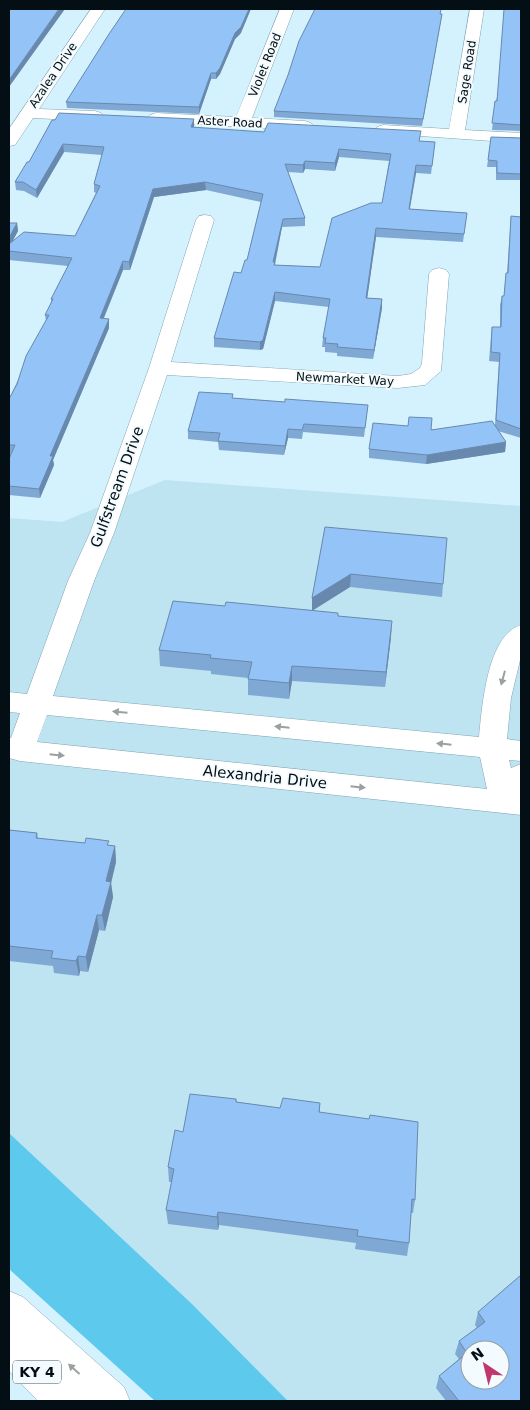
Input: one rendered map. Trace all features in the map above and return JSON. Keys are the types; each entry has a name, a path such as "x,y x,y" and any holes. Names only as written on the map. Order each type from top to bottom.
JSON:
{"main road":[{"name":"Azalea Drive","path":"9,141 98,9"},
{"name":"Violet Road","path":"242,122 287,9"},
{"name":"Sage Road","path":"456,135 477,9"},
{"path":"28,113 106,116"},
{"name":"Aster Road","path":"145,118 320,127"},
{"path":"369,130 521,138"},
{"name":"Gulfstream Drive","path":"14,750 37,704 82,581 102,533 159,368 205,220"},
{"name":"Newmarket Way","path":"159,368 377,382 417,380 430,371 432,363 439,274"},
{"path":"512,803 492,749 498,698 510,648 521,634"},
{"path":"9,702 521,751"},
{"name":"Alexandria Drive","path":"14,750 512,803"},
{"path":"512,803 521,775"},
{"path":"9,1311 110,1401"},
{"name":"KY 4","path":"9,1342 66,1401"}],"shaded area":[{"path":"165,480 521,506 521,1401 288,1401 192,1304 9,1133 9,518 62,522"},
{"path":"9,1133 192,1304 288,1401 155,1401 9,1269"}],"building":[{"path":"9,9 59,9 9,80"},
{"path":"126,9 249,9 241,27 235,33 220,68 216,73 211,73 199,107 66,102"},
{"path":"315,9 441,9 440,14 442,14 423,119 274,111 299,41"},
{"path":"504,9 521,9 521,125 492,123 495,101 497,101"},
{"path":"59,113 194,119 191,127 264,132 268,123 421,131 419,141 435,142 432,166 416,165 409,209 467,213 464,234 376,228 366,298 382,299 374,350 337,347 338,344 325,343 326,338 323,338 330,299 275,292 263,340 260,342 214,338 234,272 241,273 245,260 247,260 263,194 205,182 153,189 129,262 123,261 100,318 109,319 50,456 53,456 39,489 9,486 9,459 15,445 9,445 9,399 17,384 26,356 49,315 45,315 53,299 51,299 72,258 9,251 9,244 24,232 75,236 100,186 94,184 104,147 63,144 36,190 23,182 15,182 27,162 29,162 52,120 55,120","holes":["339,149 391,154 382,203 371,203 332,218 320,267 274,265 275,262 273,262 283,219 305,218 285,164 303,165 305,161 335,163"]},
{"path":"491,137 521,138 521,174 497,173 497,161 488,160"},
{"path":"511,216 521,217 521,429 496,420 500,353 491,352 492,327 501,327 502,296 504,296 506,273 508,273"},
{"path":"9,223 17,223 9,238"},
{"path":"199,392 233,394 232,398 285,402 285,399 368,405 365,428 304,424 302,430 288,429 285,446 218,441 220,433 188,431"},
{"path":"409,417 432,418 431,430 492,421 506,442 427,455 369,449 373,423 408,426"},
{"path":"325,527 447,538 443,584 351,574 312,598"},
{"path":"173,601 225,606 226,602 338,613 338,616 392,621 386,672 292,666 289,683 248,679 252,662 210,658 211,655 159,650"},
{"path":"9,830 37,833 36,838 85,843 86,838 109,841 107,845 115,846 106,881 111,882 102,915 97,915 86,957 78,956 76,961 51,958 53,951 9,946"},
{"path":"190,1094 236,1099 236,1102 280,1108 283,1098 320,1103 319,1112 369,1119 370,1115 418,1122 415,1200 412,1199 409,1243 357,1236 358,1230 218,1212 217,1217 166,1210 174,1169 168,1167 175,1130 183,1132"},
{"path":"521,1275 521,1401 459,1401 439,1376 460,1359 460,1390 510,1390 510,1340 460,1340 485,1322 478,1312"}]}
